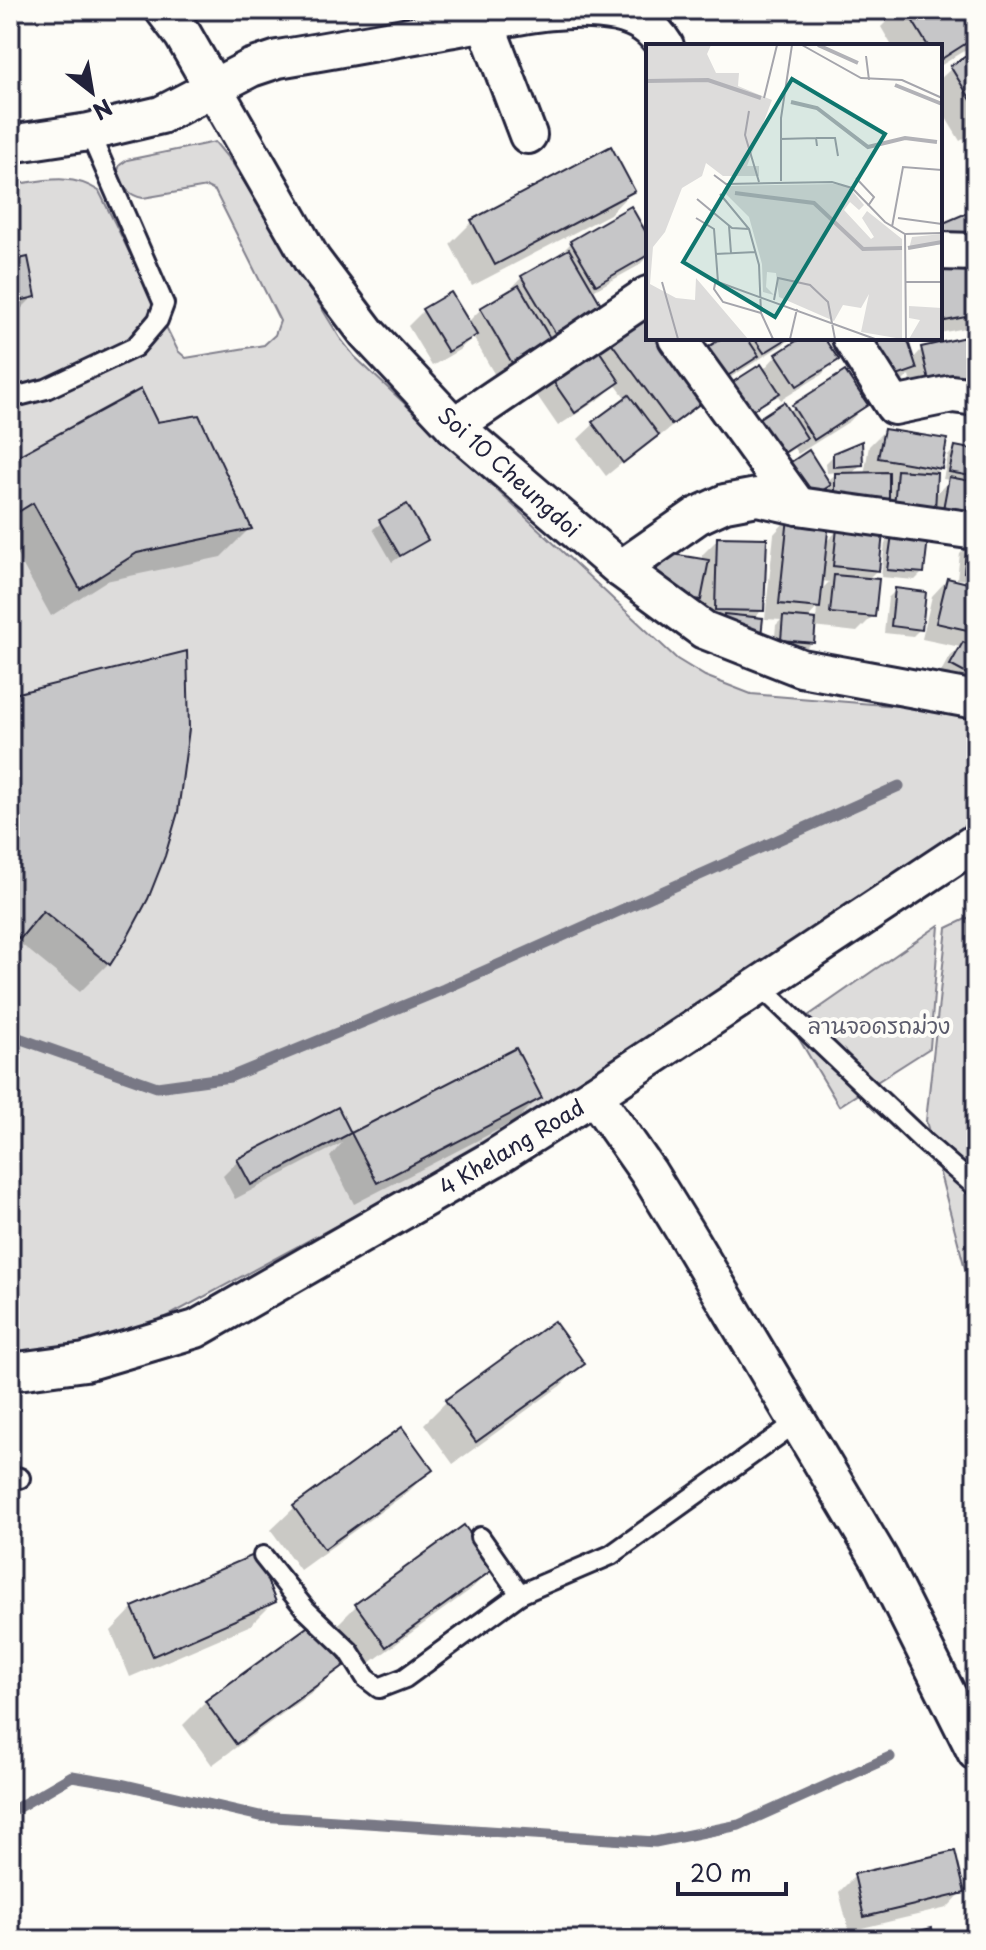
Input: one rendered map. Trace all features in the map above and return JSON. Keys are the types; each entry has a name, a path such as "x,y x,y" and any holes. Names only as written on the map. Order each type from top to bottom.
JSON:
{"street":[{"name":"Soi 10 Cheungdoi","path":"164,10 183,35 312,260 335,294 454,426 621,569 704,630 801,668 976,700"},
{"path":"10,144 89,132 161,115 251,68 278,59 564,10 615,13 651,26"},
{"path":"485,22 528,135"},
{"path":"942,251 976,252"},
{"path":"454,426 646,297"},
{"path":"678,340 798,506"},
{"path":"852,340 894,406 952,394 976,397"},
{"path":"621,569 697,516 725,503 757,497 798,506 976,531"},
{"name":"4 Khelang Road","path":"10,1372 85,1362 196,1329 493,1159 976,842"},
{"path":"594,1095 656,1184 893,1584 976,1752"}],"lane":[{"path":"10,398 46,389 135,347 158,320 164,304 89,132"},
{"path":"759,985 923,1141 976,1187"},
{"path":"263,1556 306,1610 349,1651 366,1678 379,1688 405,1678 520,1594 611,1555 797,1422"},
{"path":"480,1537 520,1594"}],"green space":[{"path":"215,142 233,164 340,338 355,357 677,659 705,676 751,694 946,710 976,718 976,821 547,1112 161,1320 36,1363 10,1366 10,185 67,180 78,181 99,191 178,351 186,358 264,345 275,335 280,321 215,191 207,187 143,198 127,190 117,173 120,165 127,160"},
{"path":"976,914 976,1310 926,1121 947,928"},
{"name":"ลานจอดรถม่วง","path":"939,925 930,1048 839,1106 792,1027"}],"building":[{"path":"906,10 976,10 976,37 942,59 942,44 927,44"},
{"path":"976,50 976,108 950,66"},
{"path":"611,146 635,191 495,265 471,220"},
{"path":"631,206 646,232 646,256 596,285 570,241"},
{"path":"976,209 976,239 951,249 942,224"},
{"path":"569,249 602,306 555,333 521,276"},
{"path":"28,257 36,297 10,303 10,261"},
{"path":"976,265 976,315 942,322 942,272"},
{"path":"519,285 551,340 512,363 480,308"},
{"path":"451,292 477,335 448,352 422,309"},
{"path":"639,309 646,318 646,340 662,340 706,399 672,425 605,334"},
{"path":"970,336 976,378 931,389 921,347"},
{"path":"719,340 748,340 759,356 718,382 699,353"},
{"path":"755,340 785,340 764,353"},
{"path":"798,340 825,340 839,360 797,386 776,354"},
{"path":"878,340 908,340 917,369 880,382 871,353 881,350"},
{"path":"594,343 620,382 575,413 548,374"},
{"path":"761,364 780,393 743,416 725,387"},
{"path":"845,371 868,405 814,440 792,405"},
{"path":"141,389 157,422 199,415 252,529 137,553 80,589 33,503 10,517 10,460"},
{"path":"629,395 659,435 623,463 592,422"},
{"path":"784,402 807,438 773,460 750,424"},
{"path":"884,429 947,439 942,469 878,458"},
{"path":"862,441 863,465 833,467 833,453"},
{"path":"955,446 976,450 976,477 949,472"},
{"path":"809,450 831,485 807,500 785,466"},
{"path":"897,470 937,473 935,511 894,508"},
{"path":"889,472 889,505 835,506 835,473"},
{"path":"949,477 976,482 976,515 943,509"},
{"path":"407,504 428,540 400,556 379,520"},
{"path":"788,517 829,521 820,608 779,604"},
{"path":"837,528 883,533 879,571 833,566"},
{"path":"892,534 928,538 924,573 887,570"},
{"path":"717,537 767,538 764,611 715,610"},
{"path":"967,544 976,545 976,573 964,572"},
{"path":"660,552 709,560 701,600 653,592"},
{"path":"834,575 879,579 875,617 830,613"},
{"path":"947,578 976,585 976,632 936,623"},
{"path":"895,588 926,592 922,630 891,626"},
{"path":"724,614 763,618 761,636 722,633"},
{"path":"783,616 816,619 814,643 781,640"},
{"path":"963,642 976,648 976,679 950,665"},
{"path":"187,651 189,729 178,812 148,899 126,940 110,965 43,911 20,939 10,930 10,695"},
{"path":"516,1048 542,1098 377,1183 351,1133"},
{"path":"338,1107 351,1133 251,1185 237,1159"},
{"path":"554,1321 585,1364 476,1442 445,1400"},
{"path":"402,1427 433,1470 324,1549 293,1506"},
{"path":"464,1525 495,1568 386,1647 355,1604"},
{"path":"256,1554 276,1602 153,1656 132,1607"},
{"path":"314,1622 345,1665 236,1744 205,1701"},
{"path":"955,1851 965,1893 864,1917 854,1874"},
{"path":"932,1928 935,1940 881,1940"}],"waterway":[{"path":"10,1035 157,1087 230,1077 444,989 899,786"},
{"path":"10,1812 72,1776 260,1816 655,1842 739,1825 890,1757"}]}
